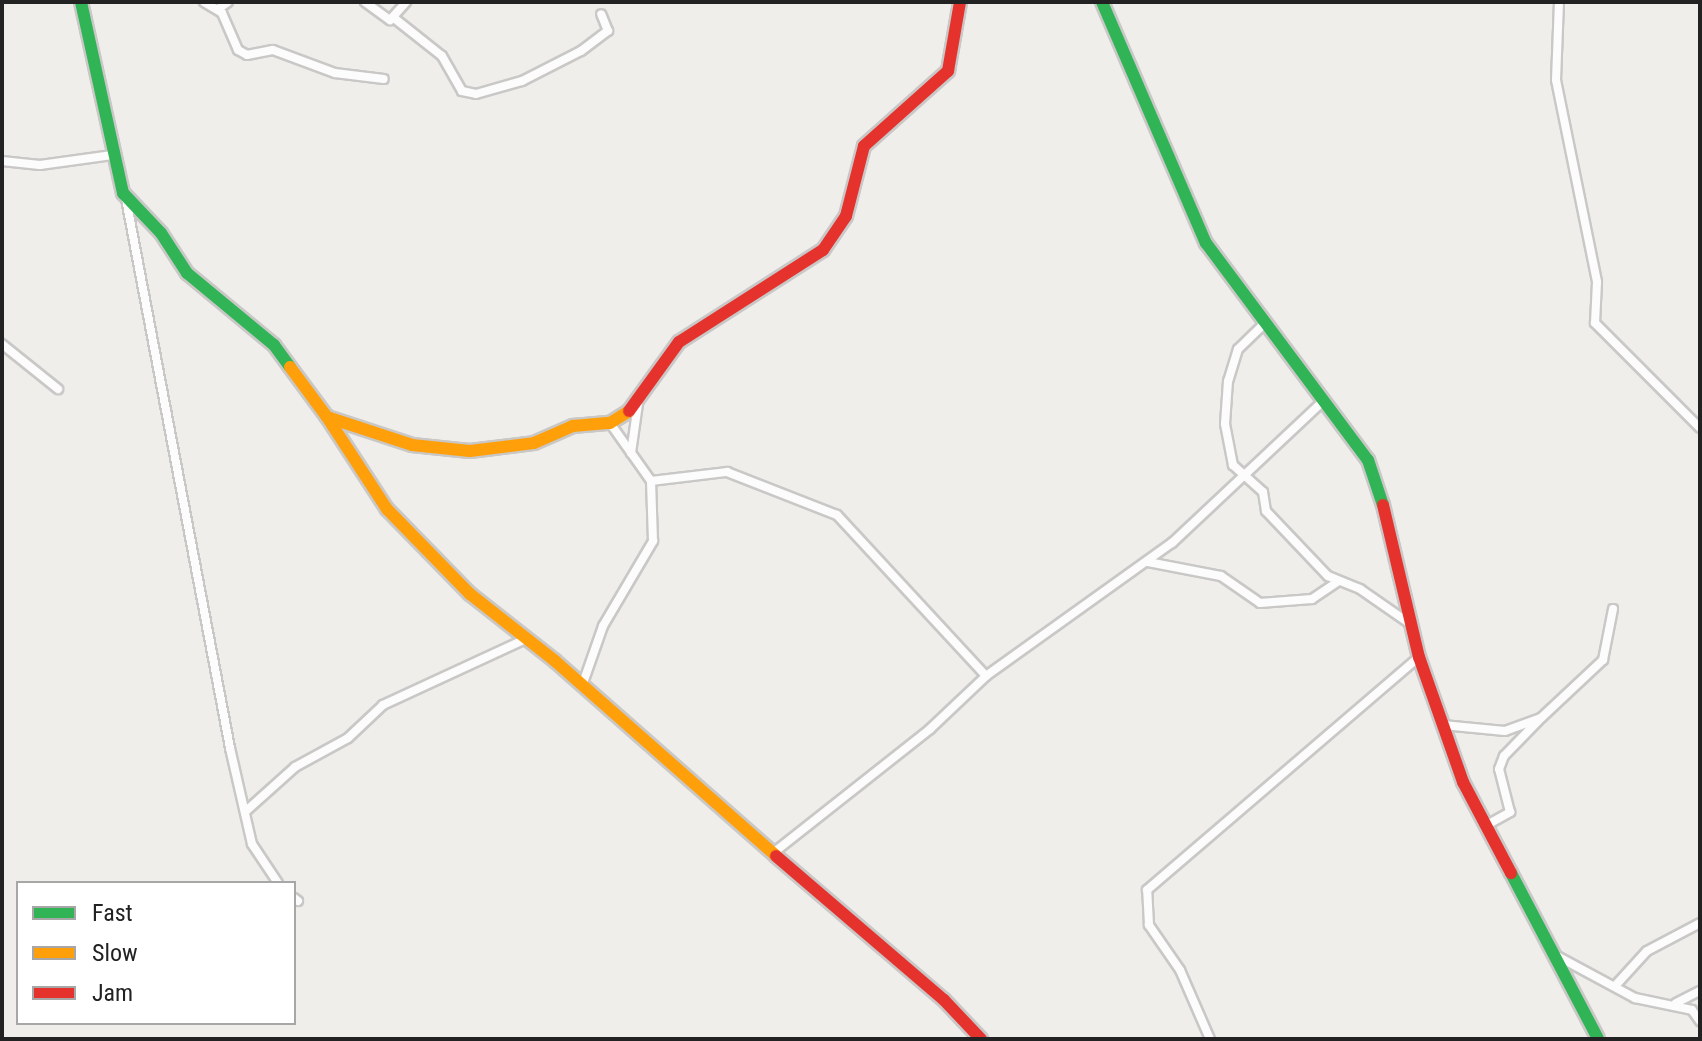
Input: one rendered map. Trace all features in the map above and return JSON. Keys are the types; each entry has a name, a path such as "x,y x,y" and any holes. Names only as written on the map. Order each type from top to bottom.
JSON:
{"street":[{"path":"81,2 112,155 126,199 153,363 246,811 257,855 276,881"},
{"path":"204,2 218,9 238,50 247,55 273,50 335,73 384,79"},
{"path":"218,9 228,2"},
{"path":"365,2 381,17 394,18 442,56 462,91 476,94 522,81 581,51 608,31 601,14"},
{"path":"394,18 406,2"},
{"path":"327,417 412,445 470,451 534,443 573,426 610,423 638,404 679,342 727,307 801,266 835,237 846,216 864,146 948,71 960,2"},
{"path":"1102,2 1192,216 1264,324 1321,403 1368,460 1385,511 1409,623 1442,725 1485,826 1557,956 1598,1039"},
{"path":"1559,2 1556,80 1597,282 1595,323 1700,428"},
{"path":"2,161 40,165 112,155"},
{"path":"126,199 161,233 195,282 283,355 403,528 436,554 470,594 582,686 772,854 944,1000 981,1039"},
{"path":"1264,324 1238,349 1226,393 1228,451 1242,474 1263,492 1266,511 1296,546 1337,582 1360,589 1409,623"},
{"path":"2,344 58,389"},
{"path":"772,854 930,729 986,676 1148,562 1321,403"},
{"path":"631,453 638,404"},
{"path":"582,686 603,626 653,541 651,481 610,423"},
{"path":"651,481 727,472 832,512 986,676"},
{"path":"1148,562 1221,576 1260,603 1312,599 1337,582"},
{"path":"1485,826 1510,812 1499,769 1504,756 1603,660 1613,609"},
{"path":"246,811 295,767 348,738 383,705 526,639"},
{"path":"1210,1039 1180,970 1149,925 1147,890 1419,657"},
{"path":"1442,725 1505,731 1541,718"},
{"path":"1615,986 1647,951 1700,923"},
{"path":"1557,956 1635,998 1676,1003 1692,1010 1700,1021"},
{"path":"1676,1003 1700,991"}],"traffic: fast":[{"path":"81,2 123,193 161,233 187,273 274,345 290,367"},
{"path":"1102,2 1206,243 1368,460 1383,505"},
{"path":"1511,873 1598,1039"}],"traffic: slow":[{"path":"290,367 327,417 412,445 470,451 534,443 573,426 610,423 629,411"},
{"path":"327,417 387,509 470,594 555,661 776,856"}],"traffic: jam":[{"path":"629,411 679,342 823,250 846,216 864,146 948,71 960,2"},
{"path":"1383,505 1419,657 1463,782 1511,873"},
{"path":"776,856 944,1000 981,1039"}]}
